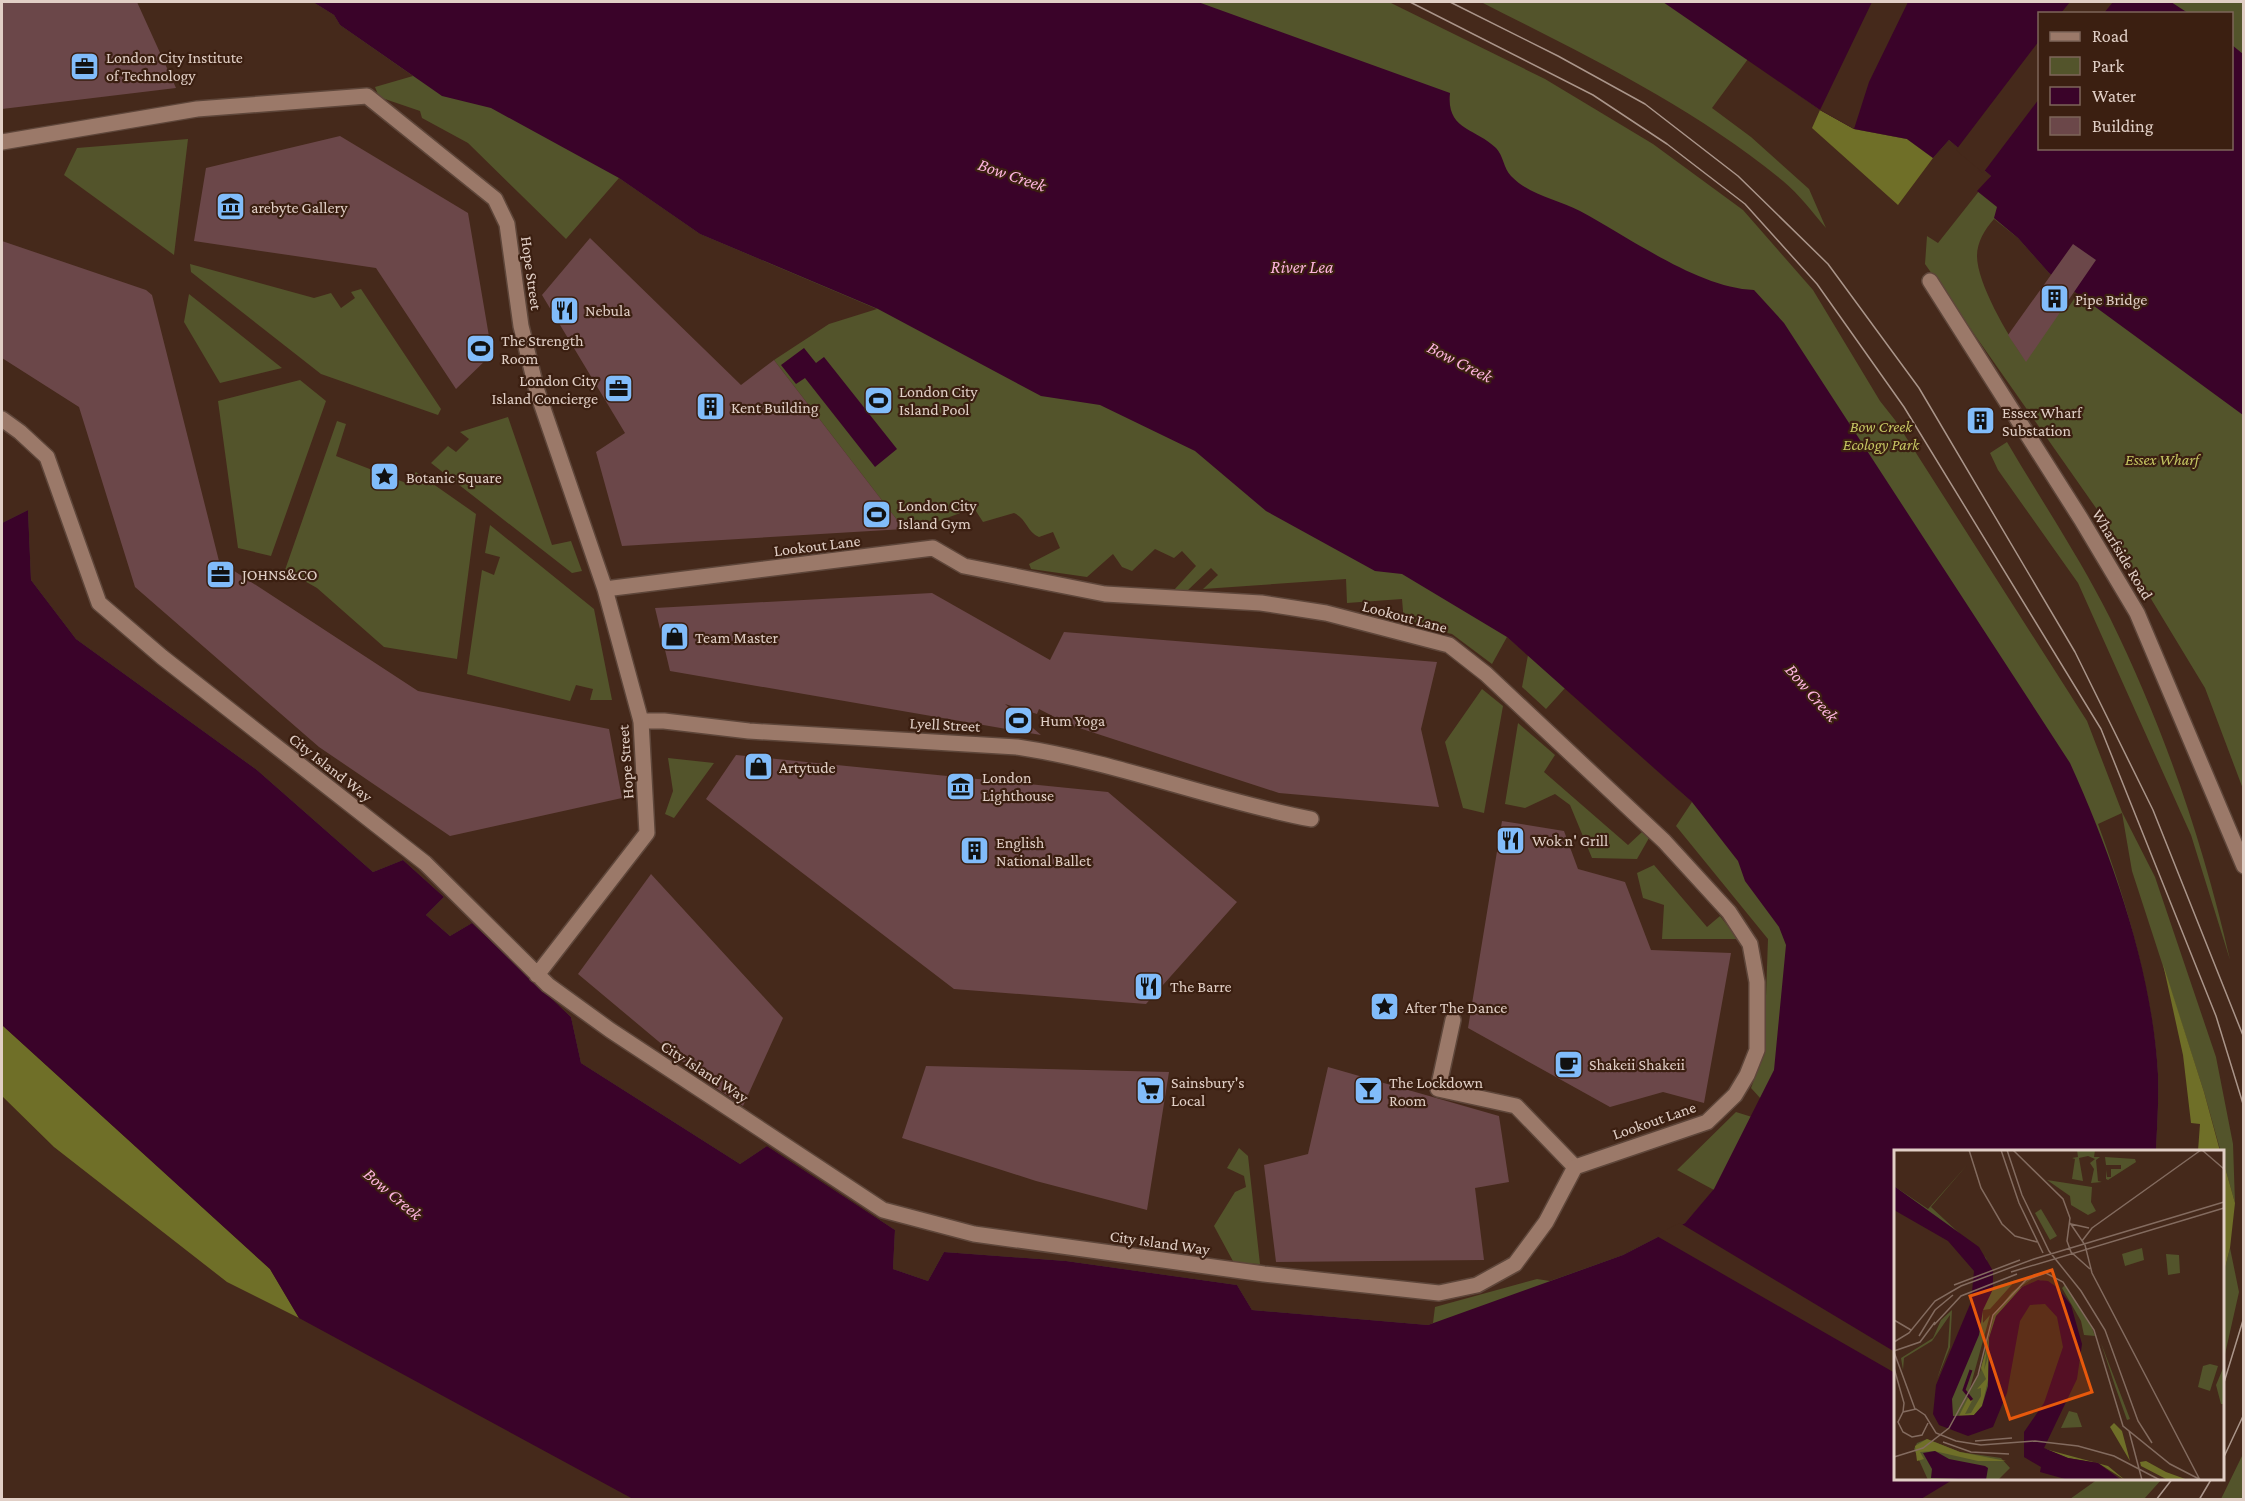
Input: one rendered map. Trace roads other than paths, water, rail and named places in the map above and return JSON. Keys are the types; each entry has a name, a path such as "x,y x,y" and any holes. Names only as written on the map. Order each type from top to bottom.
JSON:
{"street":[{"name":"Hope Street","path":"2,142 197,109 367,96 495,199 507,224 521,326 537,391 605,589 641,721 647,833 537,975"},
{"name":"Wharfside Road","path":"1930,281 2081,519 2137,613 2244,867"},
{"name":"City Island Way","path":"2,419 47,457 99,603 162,657 424,863 537,975 610,1030 883,1210 974,1234 1264,1274 1439,1293 1477,1285 1515,1264 1546,1222 1575,1167"},
{"name":"Lookout Lane","path":"605,589 933,548 964,566 1105,594 1261,603 1326,613 1449,645 1492,680 1664,841 1729,912 1750,944 1757,982 1756,1050 1747,1075 1735,1095 1707,1122 1575,1167"},
{"name":"Lyell Street","path":"641,721 664,721 749,731 1017,747 1060,753 1275,812 1311,819"},
{"path":"1453,1020 1438,1089 1516,1106 1575,1167"}],"water":[{"name":"River Lea","path":"313,2 1198,2 1450,93 1450,105 1457,121 1496,148 1509,173 1526,188 1580,211 1687,271 1732,287 1754,290 1784,323 2070,763 2115,875 2128,915 2148,994 2158,1074 2156,1150 1894,1150 1894,1480 1952,1480 1921,1499 633,1499 299,1318 270,1269 2,1025 2,523 28,510 31,580 76,639 257,770 373,872 403,860 444,897 426,915 450,936 472,923 571,1017 581,1063 740,1164 767,1146 895,1230 893,1269 928,1281 944,1252 1066,1261 1237,1285 1252,1310 1428,1325 1623,1255 1685,1223 1714,1189 1774,1070 1786,945 1779,927 1745,881 1738,861 1692,802 1507,637 1402,574 1375,571 1266,511 1195,451 1100,405 1041,396 878,309 700,234 619,178 491,108 442,96 340,25 334,15"},
{"path":"1663,2 2171,2 2186,12 2038,12 2038,150 2233,150 2233,46 2243,54 2243,415 2049,273 2018,238 1994,218 1997,207 1977,191 1991,176 1949,140 1933,158 1907,139 1854,129 1820,110"},
{"path":"804,348 816,363 824,357 897,449 875,467 805,378 796,384 781,365"}],"tram line":[{"path":"1410,2 1593,95 1667,144 1745,204 1817,284 1904,407 2101,729 2216,1016 2244,1107"},
{"path":"1450,2 1558,56 1645,104 1738,176 1828,264 1919,388 2075,652 2153,810 2244,1038"},
{"path":"2224,1382 2244,1317"},
{"path":"2224,1457 2244,1414"},
{"path":"2156,1500 2171,1480"},
{"path":"2199,1500 2211,1480"}],"place":[{"name":"London City Institute of Technology","path":"85,66"},
{"name":"arebyte Gallery","path":"230,207"},
{"name":"Pipe Bridge","path":"2054,299"},
{"name":"Nebula","path":"564,310"},
{"name":"The Strength Room","path":"480,349"},
{"name":"London City Island Concierge","path":"619,389"},
{"name":"London City Island Pool","path":"878,400"},
{"name":"Kent Building","path":"710,407"},
{"name":"Essex Wharf Substation","path":"1981,421"},
{"name":"Botanic Square","path":"385,477"},
{"name":"London City Island Gym","path":"877,514"},
{"name":"JOHNS&CO","path":"221,574"},
{"name":"Team Master","path":"674,637"},
{"name":"Hum Yoga","path":"1019,720"},
{"name":"Artytude","path":"758,767"},
{"name":"London Lighthouse","path":"961,786"},
{"name":"Wok n' Grill","path":"1511,840"},
{"name":"English National Ballet","path":"975,851"},
{"name":"The Barre","path":"1149,986"},
{"name":"After The Dance","path":"1384,1007"},
{"name":"Shakeii Shakeii","path":"1568,1064"},
{"name":"Sainsbury's Local","path":"1150,1091"},
{"name":"The Lockdown Room","path":"1368,1091"}],"water label":[{"name":"Bow Creek","path":"1012,175"},
{"name":"Bow Creek","path":"1460,362"},
{"name":"Bow Creek","path":"1812,693"},
{"name":"Bow Creek","path":"393,1194"}],"park label":[{"name":"Bow Creek Ecology Park","path":"1881,435"},
{"name":"Essex Wharf","path":"2162,459"}]}
